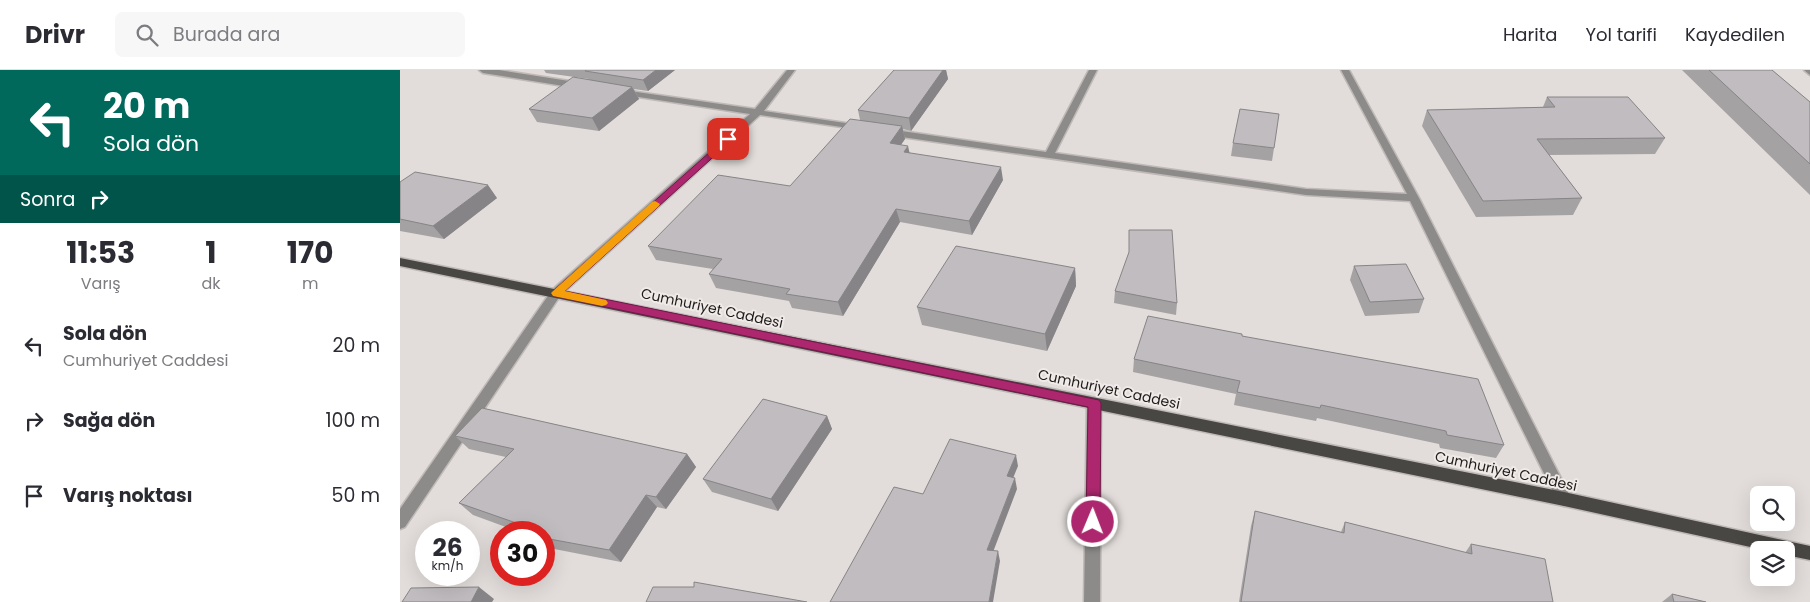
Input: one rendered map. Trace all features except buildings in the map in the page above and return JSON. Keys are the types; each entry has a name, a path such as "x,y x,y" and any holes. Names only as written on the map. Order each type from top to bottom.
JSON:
{"main road":[{"name":"Cumhuriyet Caddesi","path":"400,262 1564,499 1810,553"}],"street":[{"path":"483,70 501,71 757,113 1306,192 1414,198"},
{"path":"400,522 556,293 757,113 791,70"},
{"path":"1049,155 1093,70"},
{"path":"1345,70 1414,198 1564,499"},
{"path":"1092,602 1094,403"}],"slow traffic":[{"path":"602,303 556,293 655,204"}],"route":[{"path":"728,139 556,293 1094,403 1093,522"}]}
